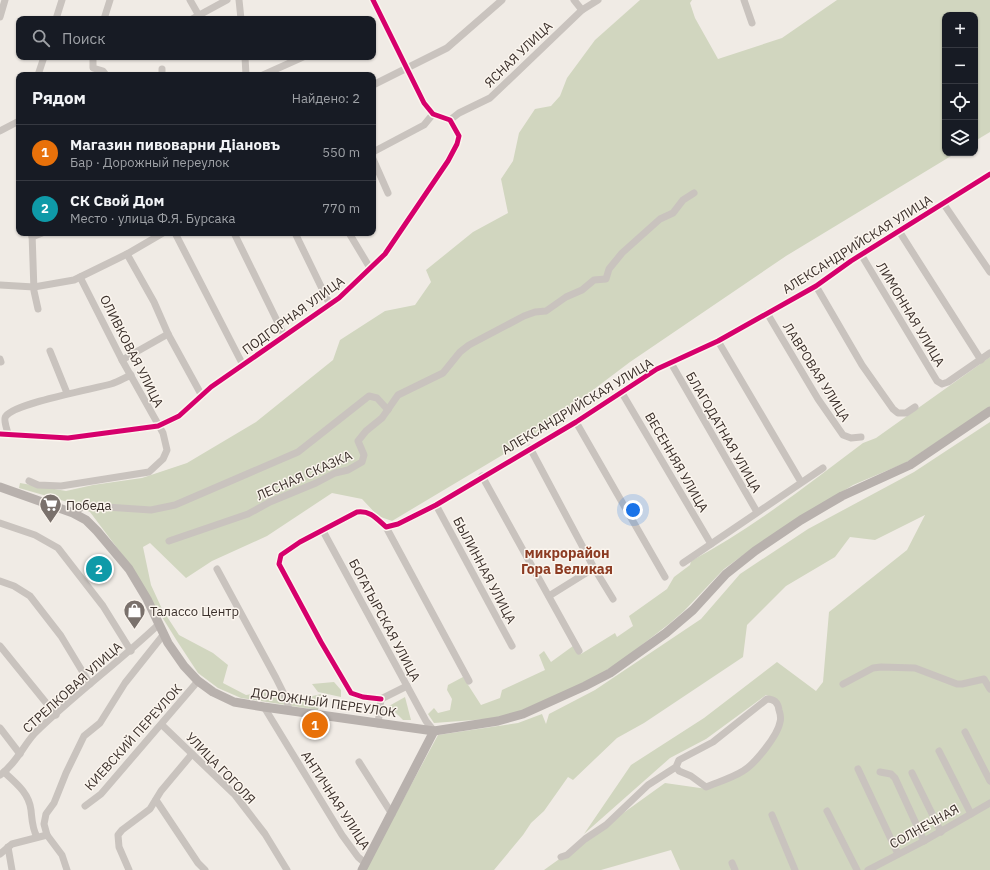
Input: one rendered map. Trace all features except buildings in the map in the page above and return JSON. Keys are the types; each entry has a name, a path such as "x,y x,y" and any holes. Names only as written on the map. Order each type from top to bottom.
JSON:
{"main road":[{"name":"ДОРОЖНЫЙ ПЕРЕУЛОК","path":"0,487 73,513 86,520 129,569 147,599 164,634 184,666 198,681 214,692 234,702 434,731 498,721 523,714 565,696 610,673 666,633 693,610 726,574 755,551 801,520 842,496 910,464 990,411"},
{"path":"364,866 434,731"}],"street":[{"path":"0,17 5,0"},
{"path":"57,16 62,0"},
{"path":"105,16 110,0"},
{"path":"190,0 195,16"},
{"path":"197,16 227,0"},
{"path":"239,0 241,16"},
{"path":"373,0 424,103 434,114 450,120"},
{"path":"376,84 447,48 502,0"},
{"path":"574,0 582,10"},
{"name":"ЯСНАЯ УЛИЦА","path":"450,120 459,113 490,98 582,10 598,0"},
{"path":"744,0 752,23"},
{"path":"39,72 43,60"},
{"path":"93,60 93,68 104,70 105,72"},
{"path":"245,60 246,72"},
{"path":"270,72 296,60"},
{"path":"376,150 424,125 434,114"},
{"name":"ПОДГОРНАЯ УЛИЦА","path":"4,434 68,438 158,426 179,416 211,387 284,335 330,305 370,268 394,243 448,161 459,140 459,136 450,120"},
{"path":"0,131 16,123"},
{"path":"376,166 388,193"},
{"name":"АЛЕКСАНДРИЙСКАЯ УЛИЦА","path":"386,527 398,524 436,505 482,476 576,422 658,370 718,341 816,286 898,231 990,174"},
{"name":"ЛЕСНАЯ СКАЗКА","path":"169,541 248,514 270,502 335,473 348,470 362,462 364,455 358,441 366,431 382,418 398,395 443,373 460,352 469,345 524,316 535,312 546,311 566,297 582,290 594,280 606,279 609,269 622,253 660,219 673,213 683,200 694,193"},
{"path":"943,203 990,272"},
{"path":"898,231 981,360 990,352"},
{"path":"32,236 34,286 38,309"},
{"path":"0,285 34,286 74,280 127,254 158,236"},
{"path":"177,236 243,364"},
{"path":"235,236 284,335"},
{"path":"296,236 330,305"},
{"path":"351,236 370,268"},
{"path":"127,254 154,302 168,334 202,396"},
{"name":"ЛИМОННАЯ УЛИЦА","path":"862,256 933,374 942,384 948,382 981,360"},
{"name":"ОЛИВКОВАЯ УЛИЦА","path":"29,481 38,486 61,486 149,472 163,459 167,450 163,433 122,360 80,277"},
{"path":"816,286 862,365 893,409 898,413 906,413 915,407"},
{"name":"ЛАВРОВАЯ УЛИЦА","path":"767,313 818,399 843,435 851,438 861,437"},
{"path":"122,360 168,334"},
{"path":"718,341 801,482"},
{"path":"50,351 67,393"},
{"name":"БЛАГОДАТНАЯ УЛИЦА","path":"672,363 757,512"},
{"path":"4,434 6,415 16,410 67,393 113,383 131,375"},
{"name":"ВЕСЕННЯЯ УЛИЦА","path":"622,392 711,544"},
{"path":"73,513 84,506 150,510 175,505 298,452 370,396 377,398 388,410"},
{"path":"576,422 665,577"},
{"path":"530,448 594,568 613,599"},
{"path":"683,563 823,468"},
{"path":"482,476 579,651"},
{"name":"БЫЛИННАЯ УЛИЦА","path":"436,505 512,646"},
{"path":"407,686 381,699 363,698 351,693 321,642 280,564 279,559 281,555 300,542 357,512 364,511 370,513 386,527 469,681"},
{"path":"0,523 35,536 58,548 103,606 131,651"},
{"name":"БОГАТЫРСКАЯ УЛИЦА","path":"323,531 426,721 434,731"},
{"path":"549,596 594,568"},
{"path":"217,569 287,700 289,711"},
{"path":"0,581 14,586 30,596 61,636 90,684"},
{"name":"СТРЕЛКОВАЯ УЛИЦА","path":"2,773 20,754 34,734 90,684 131,651 159,624"},
{"path":"67,870 58,849 48,834 44,824 46,814 54,803 66,773 84,736 100,723 125,683 164,634"},
{"path":"0,646 56,715"},
{"path":"843,684 873,668 915,668 957,684 984,680 990,689"},
{"name":"КИЕВСКИЙ ПЕРЕУЛОК","path":"85,806 101,794 162,725 198,681"},
{"path":"378,724 381,699"},
{"path":"561,857 567,855 585,839 606,825 648,785 676,767 679,760 713,742 767,699 773,699 776,702 779,708 780,722 776,732 755,761 744,771 706,787 691,776 679,771 676,767"},
{"name":"АНТИЧНАЯ УЛИЦА","path":"264,707 342,835 364,866"},
{"name":"УЛИЦА ГОГОЛЯ","path":"162,725 235,795 265,834 287,870"},
{"path":"0,728 20,754"},
{"path":"965,732 990,781"},
{"path":"939,751 971,814"},
{"path":"129,870 119,847 118,835 122,830 150,809 161,791 192,754"},
{"path":"359,762 392,814"},
{"path":"858,769 898,854"},
{"path":"880,772 891,774 895,778 924,841"},
{"path":"2,773 26,793 31,808 32,823 37,837"},
{"path":"912,773 941,832"},
{"path":"156,800 164,809 198,863 205,870"},
{"name":"СОЛНЕЧНАЯ","path":"868,870 941,832 990,803"},
{"path":"827,811 857,870"},
{"path":"772,815 795,870"},
{"path":"0,854 12,844 48,834"},
{"path":"8,847 12,870"},
{"path":"732,863 736,870"}],"green space":[{"path":"640,0 692,0 690,3 695,18 718,59 782,38 837,0 990,0 990,132 978,139 978,12 942,12 942,156 951,156 786,256 630,362 524,442 392,521 378,516 362,499 332,493 267,536 212,561 186,578 150,543 143,547 151,585 162,609 179,635 213,653 228,665 223,683 246,695 262,692 300,699 321,694 318,710 241,698 218,688 198,673 127,561 90,512 71,503 19,488 20,483 66,491 93,485 142,478 187,463 256,422 333,360 340,340 385,311 415,305 431,282 426,270 473,232 508,213 501,179 513,161 519,133 535,109 551,106 560,96 567,78 595,40"},
{"path":"990,357 990,407 905,463 853,485 761,542 724,569 684,611 621,661 591,680 513,714 487,719 434,723 428,714 434,708 438,713 450,710 452,699 447,690 448,685 463,677 481,705 500,698 502,690 545,670 539,655 544,651 551,662 573,646 581,654 615,633 617,637 633,626 629,616 667,589 674,577 690,565 691,561 736,535 758,520 863,443 876,438"},
{"path":"990,422 990,870 680,870 671,850 601,870 544,870 665,783 707,789 755,763 779,724 778,700 766,695 706,739 670,758 584,834 631,765 704,718 777,662 816,691 823,682 829,612 907,550 925,515 875,540 850,537 835,557 786,586 747,625 743,657 644,723 617,738 573,780 568,777 544,811 531,823 494,870 365,870 438,735 518,723 542,714 546,724 549,714 595,690 701,619 740,574 808,529 914,472"},
{"path":"334,682 341,690 341,697 318,692 312,684"},
{"path":"405,697 411,720 403,720 389,706"}],"cycle path":[{"path":"0,434 68,438 158,426 179,416 211,387 339,298 385,254 448,161 457,144 459,136 450,120 433,114 424,103 373,0"},
{"path":"381,699 363,697 351,693 321,642 279,564 281,555 300,542 357,512 366,512 370,514 386,527 398,524 436,505 576,422 657,369 718,341 816,286 851,261 990,174"}],"place":[{"name":"Победа","path":"51,524"},
{"name":"СК Свой Дом","path":"99,569"},
{"name":"Талассо Центр","path":"134,630"},
{"name":"Магазин пивоварни Дiановъ","path":"315,725"}],"district":[{"name":"микрорайон Гора Великая","path":"567,562"}]}
